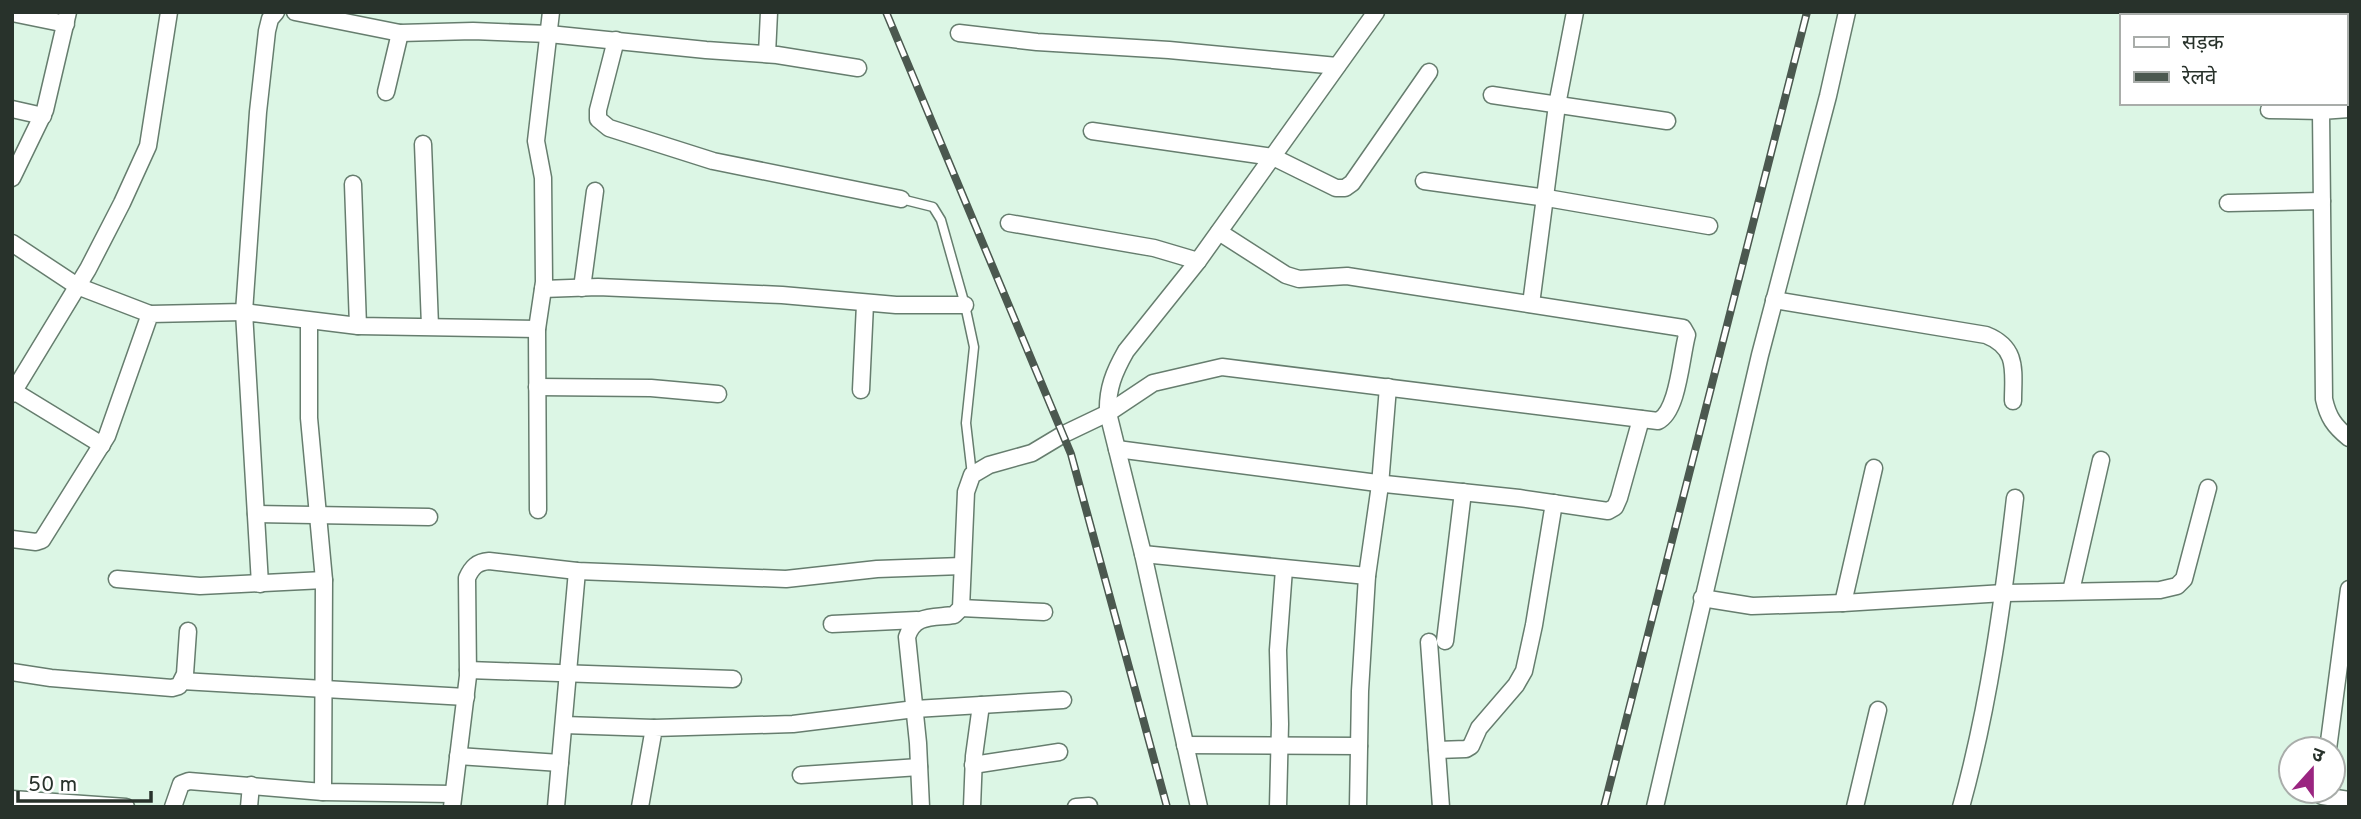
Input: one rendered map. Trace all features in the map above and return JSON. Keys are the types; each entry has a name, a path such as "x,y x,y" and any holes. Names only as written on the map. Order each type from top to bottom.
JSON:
{"street":[{"path":"102,445 13,392 77,286 122,202 148,146 169,12"},
{"path":"260,584 244,312 259,99 267,31 270,19 276,12"},
{"path":"295,12 400,33 473,31 549,34 767,54 858,68"},
{"path":"538,510 537,329 543,289 543,178 536,141 551,12"},
{"path":"767,54 769,12"},
{"path":"1199,807 1143,554 1108,413 1107,393 1126,351 1198,261 1376,12"},
{"path":"1531,304 1547,198 1557,105 1576,12"},
{"path":"1672,807 1655,806 1774,300 1828,96 1847,12"},
{"path":"12,13 67,18 43,116 12,178"},
{"path":"386,92 400,33"},
{"path":"959,33 1337,66"},
{"path":"616,40 598,110 598,119 609,128 713,161 901,199"},
{"path":"1093,131 1273,157 1336,188 1345,188 1352,183 1429,72"},
{"path":"1492,95 1667,121"},
{"path":"12,109 43,116"},
{"path":"2269,110 2349,109"},
{"path":"2321,111 2324,399 2327,415 2337,429 2349,438"},
{"path":"424,144 430,326"},
{"path":"1424,181 1547,198 1709,226"},
{"path":"353,184 358,326"},
{"path":"582,288 595,191"},
{"path":"2228,203 2322,201"},
{"path":"1009,223 1154,248 1198,261"},
{"path":"832,624 917,620 954,615 961,608 964,507 972,475 989,464 1032,453 1108,413 1153,383 1222,367 1658,421 1668,414 1686,332 1683,328 1347,276 1299,279 1286,275 1219,232"},
{"path":"12,243 77,286 150,314 244,312 358,326 537,329"},
{"path":"543,289 782,295 865,303 965,305"},
{"path":"1774,300 1997,339 2009,349 2013,368 2012,401"},
{"path":"861,390 865,303"},
{"path":"12,539 36,542 42,540 102,445 150,314"},
{"path":"309,320 309,418 324,580 323,792"},
{"path":"537,387 650,388 718,394"},
{"path":"1358,807 1360,691 1367,576 1380,483 1388,387"},
{"path":"1117,449 1608,511 1615,506 1641,419"},
{"path":"2071,591 2101,460"},
{"path":"1843,603 1874,468"},
{"path":"1702,598 1752,606 2004,593 2160,590 2177,586 2184,579 2208,488"},
{"path":"1441,807 1437,750 1437,642 1463,492"},
{"path":"1961,807 1985,712 2004,593 2015,498"},
{"path":"1437,750 1466,749 1471,746 1479,729 1516,685 1524,671 1554,503"},
{"path":"256,514 429,517"},
{"path":"1143,554 1367,576"},
{"path":"173,807 181,784 189,781 323,792 350,799 452,800 468,670 467,578 471,569 480,562 577,571 786,579 877,569 962,566"},
{"path":"1278,807 1278,650 1284,569"},
{"path":"556,807 577,571"},
{"path":"117,579 200,586 324,580"},
{"path":"2330,735 2349,589"},
{"path":"961,608 1044,612"},
{"path":"917,620 907,637 921,807"},
{"path":"12,672 172,688 179,686 182,681 188,631"},
{"path":"468,670 733,679"},
{"path":"182,681 466,697"},
{"path":"564,725 654,728 793,724 915,709 1062,700"},
{"path":"972,807 973,765 981,705"},
{"path":"1855,807 1878,710"},
{"path":"640,807 654,728"},
{"path":"1185,745 1359,746"},
{"path":"973,765 1059,752"},
{"path":"458,756 560,764"},
{"path":"801,775 919,767"},
{"path":"249,807 251,785"},
{"path":"12,799 126,807"}],"lane":[{"path":"901,199 933,207 941,220 965,305 974,347 966,423 972,475"}],"railway":[{"path":"886,12 1071,454 1167,807"},
{"path":"1604,807 1807,12"}]}
